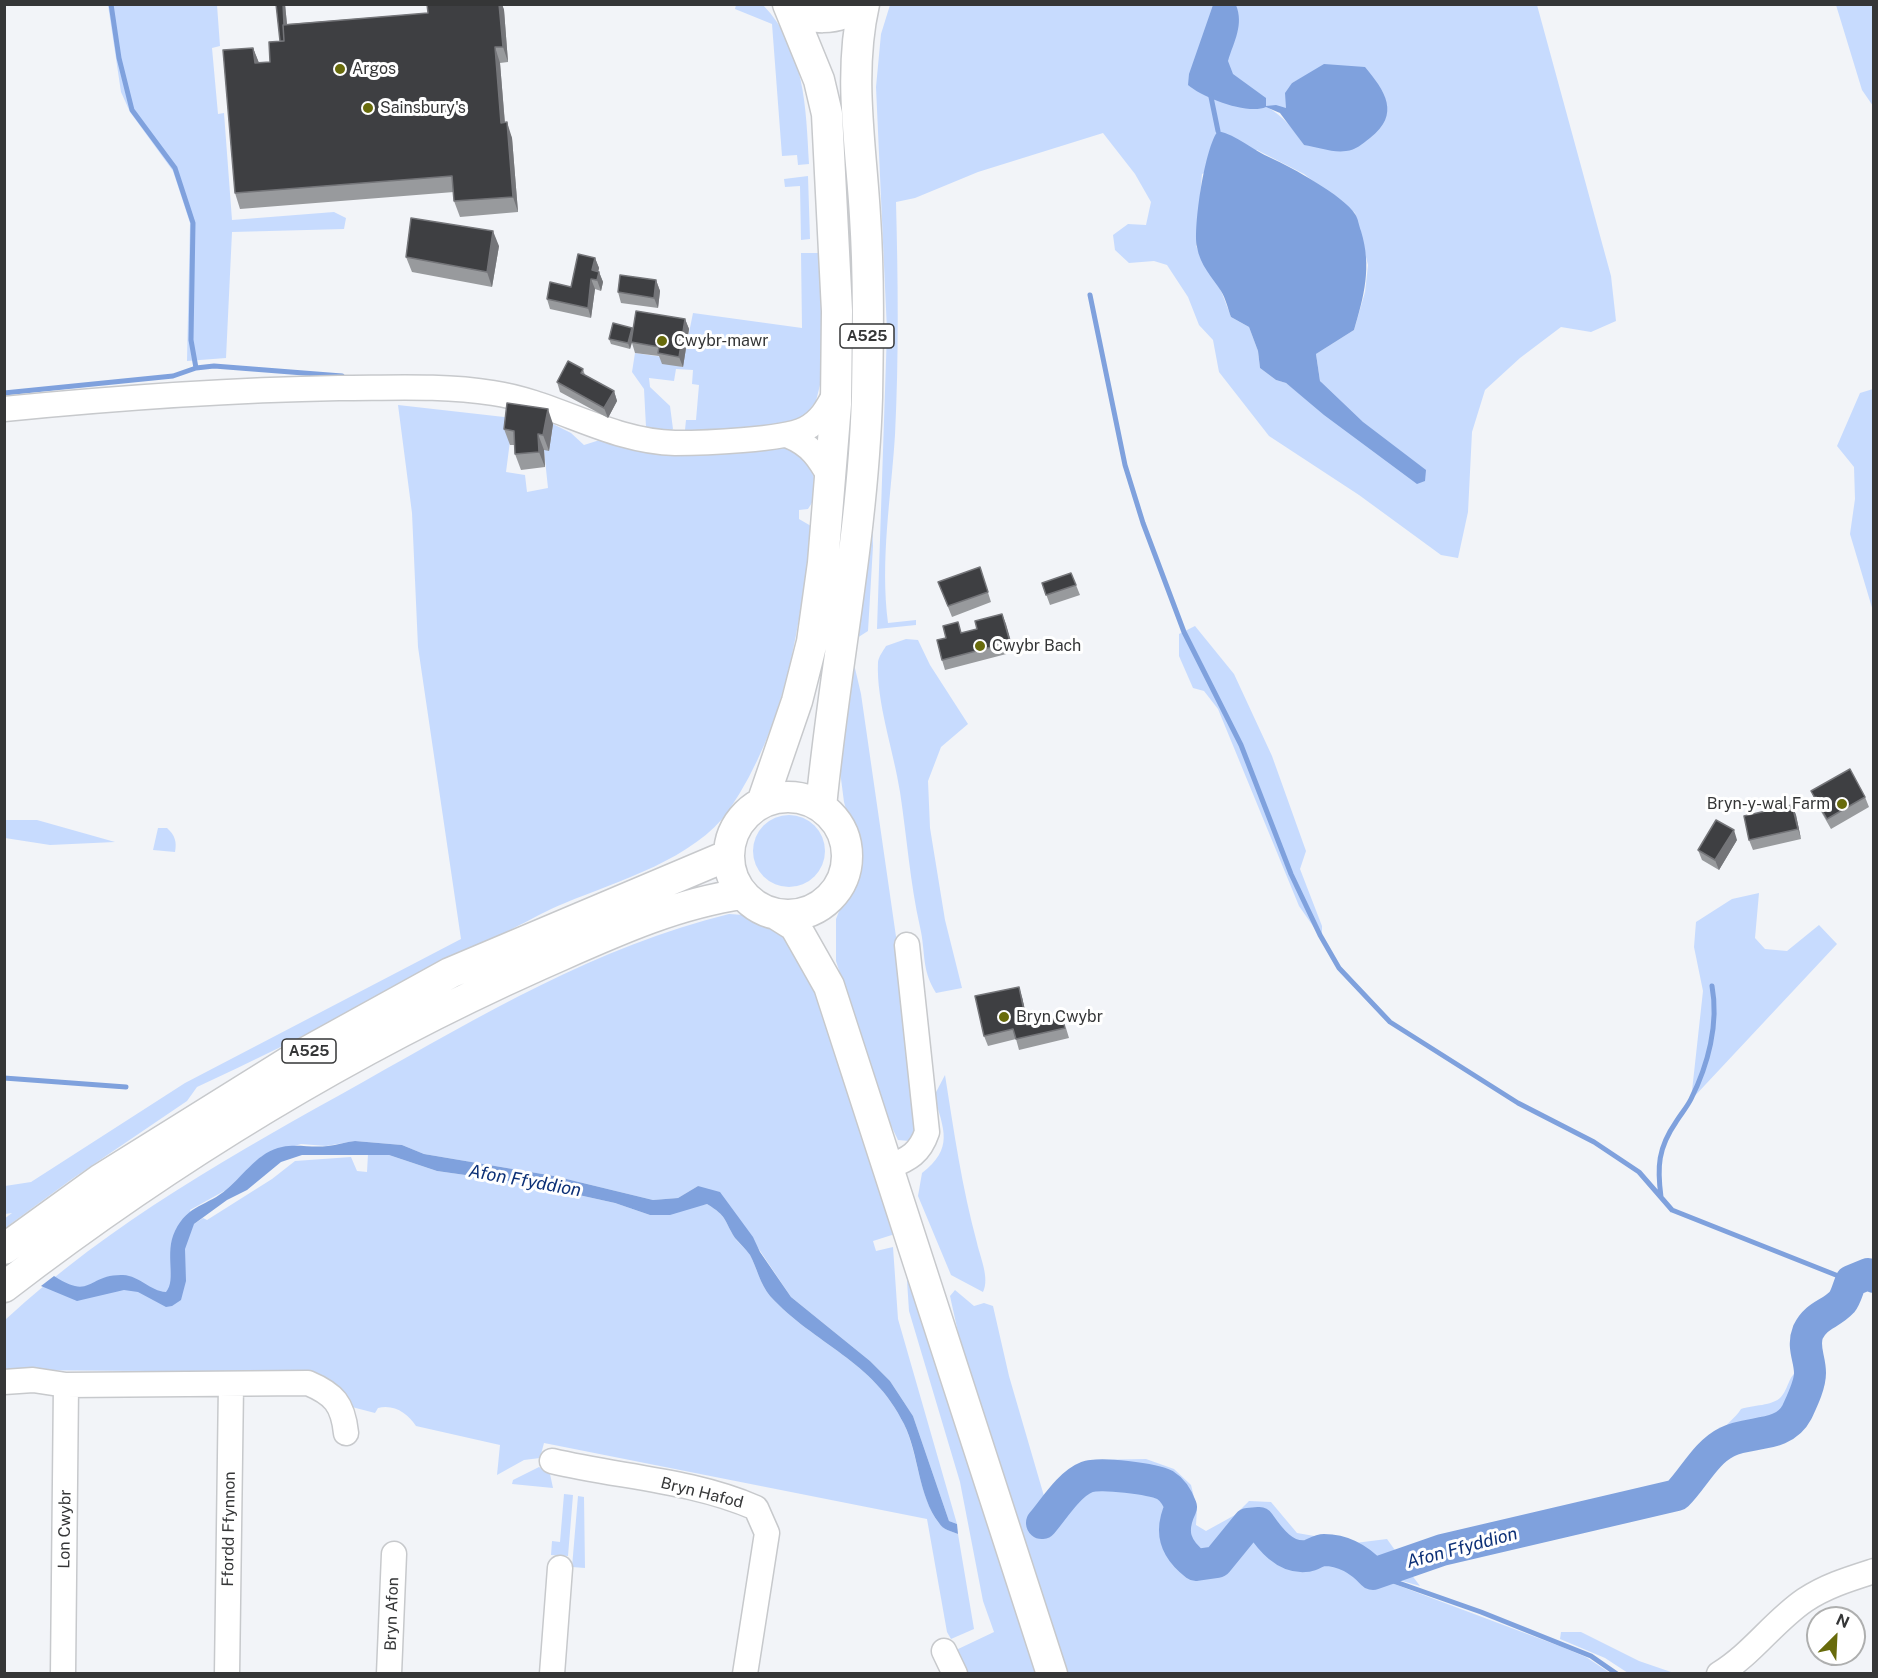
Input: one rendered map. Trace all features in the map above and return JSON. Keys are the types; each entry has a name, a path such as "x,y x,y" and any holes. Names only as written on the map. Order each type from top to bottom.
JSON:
{"main road":[{"name":"A525","path":"788,4 809,16 835,17 858,4"},
{"name":"A525","path":"762,803 797,702 812,642 831,479 836,392 836,287 827,114 819,80 788,4"},
{"name":"A525","path":"821,807 831,711 854,562 867,398 866,218 855,67 857,34 864,4"},
{"path":"776,914 800,914 819,907 841,883 847,867 847,846 836,821 821,807 802,799 782,797 762,803 741,821 733,835 729,855 733,876 743,894 757,906 795,926 829,986 890,1167 1052,1674"},
{"name":"A525","path":"4,1249 120,1167 287,1063 450,973 729,855"},
{"name":"A525","path":"4,1287 83,1226 243,1121 411,1027 500,982 625,927 706,899 743,894"},
{"path":"819,907 829,986"}],"street":[{"path":"4,409 127,397 262,390 411,387 492,393 535,402 627,436 674,443 789,436 807,428 824,414 836,392"},
{"path":"789,436 802,441 816,453 831,479"},
{"path":"890,1167 912,1158 924,1142 927,1131 907,945"},
{"path":"4,1382 33,1380 66,1385 308,1383 323,1389 336,1400 351,1422"},
{"name":"Ffordd Ffynnon","path":"227,1674 231,1384"},
{"name":"Lon Cwybr","path":"63,1674 66,1385"},
{"name":"Bryn Hafod","path":"564,1471 687,1487 735,1499 756,1508 767,1533 745,1674"},
{"name":"Bryn Afon","path":"389,1674 393,1554"},
{"path":"552,1674 567,1610 560,1568"},
{"path":"1719,1674 1736,1663 1804,1601 1835,1583 1874,1571"},
{"path":"393,1595 400,1576 413,1575"}],"shaded area":[{"path":"108,5 217,5 220,46 212,48 218,114 224,113 232,220 334,212 346,218 344,229 232,232 226,358 187,361 190,223 173,171 130,112 121,92"},
{"path":"736,5 763,5 777,22 787,40 801,80 809,164 798,165 797,155 782,156 772,24 735,9"},
{"path":"890,5 1537,5 1611,276 1616,321 1591,332 1561,327 1520,358 1485,390 1472,432 1468,512 1458,558 1441,555 1359,495 1269,436 1219,372 1213,340 1199,325 1188,297 1167,265 1154,261 1129,263 1115,250 1113,235 1128,224 1146,225 1151,202 1135,174 1103,133 978,172 915,198 896,202 897,377 895,435 887,529 886,599 888,623 916,620 916,625 877,629 887,331 876,87 881,34","holes":["1307,75 1304,145 1288,123 1267,107 1286,108 1292,83","1257,150 1304,174 1355,213 1368,265 1365,292 1354,330 1316,354 1320,381 1351,421 1357,439 1286,383 1276,380 1260,368 1258,351 1249,327 1231,317 1222,293 1196,246 1202,174"]},
{"path":"1836,5 1873,5 1873,106 1862,90"},
{"path":"808,176 810,239 801,240 800,186 785,187 784,179"},
{"path":"801,253 825,253 823,373 816,401 804,417 782,426 688,433 685,430 686,420 696,420 699,385 692,384 693,370 676,369 674,381 649,378 650,387 670,406 673,429 670,432 646,427 644,389 632,372 635,353 663,357 682,367 693,313 802,328"},
{"path":"1874,389 1873,611 1850,534 1855,499 1854,467 1837,446 1860,393"},
{"path":"398,405 513,418 506,472 525,475 527,492 548,488 544,450 549,450 553,424 571,433 584,445 603,439 657,454 678,454 777,445 787,448 804,461 815,479 816,489 814,499 808,509 799,510 799,519 811,526 796,637 777,710 748,778 729,810 714,827 676,855 654,867 545,912 197,1087 187,1101 72,1179 5,1228 4,1219 12,1213 5,1214 5,1186 31,1182 185,1083 461,939 418,647 412,513"},
{"path":"872,518 873,546 868,631 857,638 854,664 861,694 904,992 915,1133 909,1141 898,1140 883,1109 836,961 836,919 855,871 858,855 844,802 837,748"},
{"path":"1195,626 1234,674 1272,756 1306,851 1300,869 1322,926 1322,939 1299,906 1218,709 1204,691 1193,688 1179,656 1179,634"},
{"path":"906,639 918,640 930,665 968,724 941,747 928,781 930,828 945,920 962,988 936,993 926,968 900,792 882,710 878,677 878,662 886,646"},
{"path":"789,815 809,821 819,831 825,851 819,871 809,881 789,887 769,881 759,871 753,851 759,831 769,821"},
{"path":"6,820 37,820 115,842 50,845 5,838"},
{"path":"158,828 167,828 172,833 175,852 153,850"},
{"path":"1759,893 1755,938 1765,949 1787,951 1819,925 1837,944 1691,1100 1703,991 1694,947 1696,922 1732,899"},
{"path":"729,914 759,916 778,927 811,978 895,1234 873,1241 876,1251 893,1247 898,1319 957,1524 949,1521 913,1416 890,1381 870,1361 791,1297 738,1218 698,1186 678,1198 653,1200 554,1176 424,1154 402,1145 355,1141 326,1146 301,1144 262,1156 226,1190 190,1210 194,1224 203,1218 207,1220 272,1179 295,1161 351,1157 357,1171 367,1172 368,1154 389,1155 437,1171 529,1184 615,1203 650,1215 707,1204 722,1215 735,1238 748,1253 770,1296 787,1313 860,1368 891,1402 909,1436 932,1512 943,1527 958,1534 974,1629 951,1639 947,1632 927,1519 544,1443 540,1458 524,1460 497,1475 500,1445 416,1426 405,1414 390,1407 378,1408 375,1413 352,1407 293,1372 5,1370 5,1320 88,1251 176,1190 451,1032 541,985 633,944"},
{"path":"945,1075 963,1181 985,1274 983,1292 951,1275 918,1196 922,1173 939,1155 942,1147 943,1129 934,1096"},
{"path":"905,1250 1041,1673 968,1673 956,1650 994,1632 983,1601 960,1482 909,1311"},
{"path":"955,1290 974,1306 984,1303 993,1306 1009,1376 1044,1496 1064,1476 1088,1460 1146,1459 1174,1469 1191,1485 1197,1509 1196,1525 1206,1531 1235,1515 1249,1501 1271,1502 1297,1533 1355,1543 1387,1539 1402,1560 1378,1568 1343,1547 1330,1546 1307,1551 1297,1550 1282,1542 1261,1521 1243,1526 1216,1552 1197,1561 1182,1548 1180,1542 1184,1503 1177,1492 1164,1483 1147,1478 1143,1472 1117,1469 1081,1475 1041,1509 1043,1529 1084,1484 1106,1477 1130,1480 1155,1489 1175,1500 1171,1542 1180,1560 1195,1570 1217,1565 1249,1527 1257,1525 1277,1551 1292,1558 1304,1560 1328,1554 1341,1555 1373,1576 1562,1647 1586,1657 1610,1673 1065,1673 963,1355 950,1296"},
{"path":"1799,1370 1806,1373 1803,1388 1793,1411 1782,1423 1765,1431 1729,1438 1723,1437 1721,1433 1741,1409 1777,1400 1784,1394 1793,1375"},
{"path":"539,1467 550,1474 553,1488 512,1484 513,1480"},
{"path":"564,1494 573,1495 568,1556 551,1555 552,1541 560,1542"},
{"path":"578,1496 584,1497 585,1568 572,1567"},
{"path":"1405,1566 1420,1586 1384,1576"},
{"path":"1561,1632 1581,1632 1639,1661 1674,1673 1628,1673 1605,1658 1560,1639"}],"water":[{"path":"1213,5 1236,5 1239,26 1228,61 1233,74 1266,98 1266,106 1276,105 1286,108 1285,93 1292,83 1324,64 1365,67 1379,85 1387,102 1385,120 1380,129 1362,144 1350,150 1336,151 1304,145 1280,113 1266,107 1248,109 1226,104 1188,85 1189,74"},
{"path":"1218,131 1232,136 1316,183 1340,199 1356,216 1366,257 1364,293 1354,330 1316,354 1320,381 1363,422 1426,470 1425,481 1417,484 1324,415 1286,383 1276,380 1260,368 1258,351 1249,327 1231,317 1223,294 1204,265 1197,247 1201,187 1213,139"},
{"path":"355,1141 402,1145 424,1154 554,1176 653,1200 678,1198 698,1186 720,1192 753,1237 760,1252 791,1297 870,1361 890,1381 913,1416 949,1521 957,1524 958,1534 943,1527 932,1512 909,1436 891,1402 860,1368 787,1313 770,1296 750,1255 735,1238 722,1215 707,1204 670,1215 650,1215 615,1203 529,1184 437,1171 389,1155 302,1155 281,1162 247,1190 227,1200 194,1224 185,1249 186,1281 181,1300 172,1306 166,1307 138,1292 124,1290 77,1301 41,1286 54,1276 66,1283 83,1286 102,1278 123,1275 166,1292 170,1280 172,1239 180,1222 192,1210 220,1195 259,1158 274,1149 288,1146 328,1146"}],"building":[{"path":"276,4 283,4 284,41 280,41"},
{"name":"Sainsbury's","path":"427,4 499,4 503,47 495,47 501,123 507,122 513,197 454,201 452,176 235,193 223,50 253,48 255,63 270,62 269,42 284,41 283,25 428,13"},
{"path":"411,218 493,231 487,272 406,257"},
{"path":"578,254 595,258 592,270 599,272 597,280 591,279 588,308 547,299 550,282 571,287"},
{"path":"620,275 656,280 654,298 618,292"},
{"name":"Cwybr-mawr","path":"636,311 685,319 679,357 658,353 659,347 631,342"},
{"path":"613,323 632,328 628,343 609,339"},
{"path":"568,361 583,369 581,373 614,391 604,408 557,382"},
{"path":"507,403 548,409 543,435 538,434 539,452 515,454 514,431 504,429"},
{"path":"980,567 988,592 948,606 938,582"},
{"path":"1071,573 1076,585 1046,595 1042,583"},
{"path":"1002,614 1010,642 942,660 937,640 946,638 943,626 958,622 961,633 977,629 975,621"},
{"name":"Bryn-y-wal Farm","path":"1850,769 1865,797 1827,819 1811,791"},
{"path":"1792,805 1798,829 1749,840 1744,816"},
{"path":"1716,820 1734,830 1715,860 1698,850"},
{"name":"Bryn Cwybr","path":"1019,987 1027,1025 1062,1017 1065,1028 1016,1039 1013,1029 984,1036 975,996"}],"waterway":[{"path":"4,393 173,376 196,368 191,340 193,223 175,168 132,110 119,58 111,4"},
{"path":"1211,97 1218,131"},
{"path":"1090,295 1125,465 1143,523 1184,632 1241,745 1291,874 1320,935 1339,968 1390,1022 1518,1103 1594,1142 1639,1172 1672,1210 1851,1281"},
{"path":"196,368 214,366 342,376"},
{"path":"1661,1197 1659,1167 1662,1149 1697,1086 1707,1058 1714,1015 1712,986"},
{"path":"4,1078 126,1087"},
{"name":"Afon Ffyddion","path":"1042,1523 1080,1480 1103,1475 1138,1479 1165,1485 1175,1495 1181,1507 1175,1524 1176,1539 1183,1553 1196,1565 1217,1562 1248,1524 1259,1523 1273,1541 1285,1551 1307,1556 1331,1550 1357,1560 1373,1574 1442,1550 1677,1495 1706,1459 1719,1447 1736,1438 1774,1430 1791,1421 1801,1403 1810,1378 1806,1343 1808,1332 1815,1322 1842,1302 1851,1281 1868,1274 1874,1277"},
{"path":"1373,1574 1481,1612 1591,1656 1617,1674"}],"place":[{"name":"Argos","path":"340,69"},
{"name":"Sainsbury's","path":"368,108"},
{"name":"Cwybr-mawr","path":"662,341"},
{"name":"Cwybr Bach","path":"980,646"},
{"name":"Bryn-y-wal Farm","path":"1842,804"},
{"name":"Bryn Cwybr","path":"1004,1017"}]}
